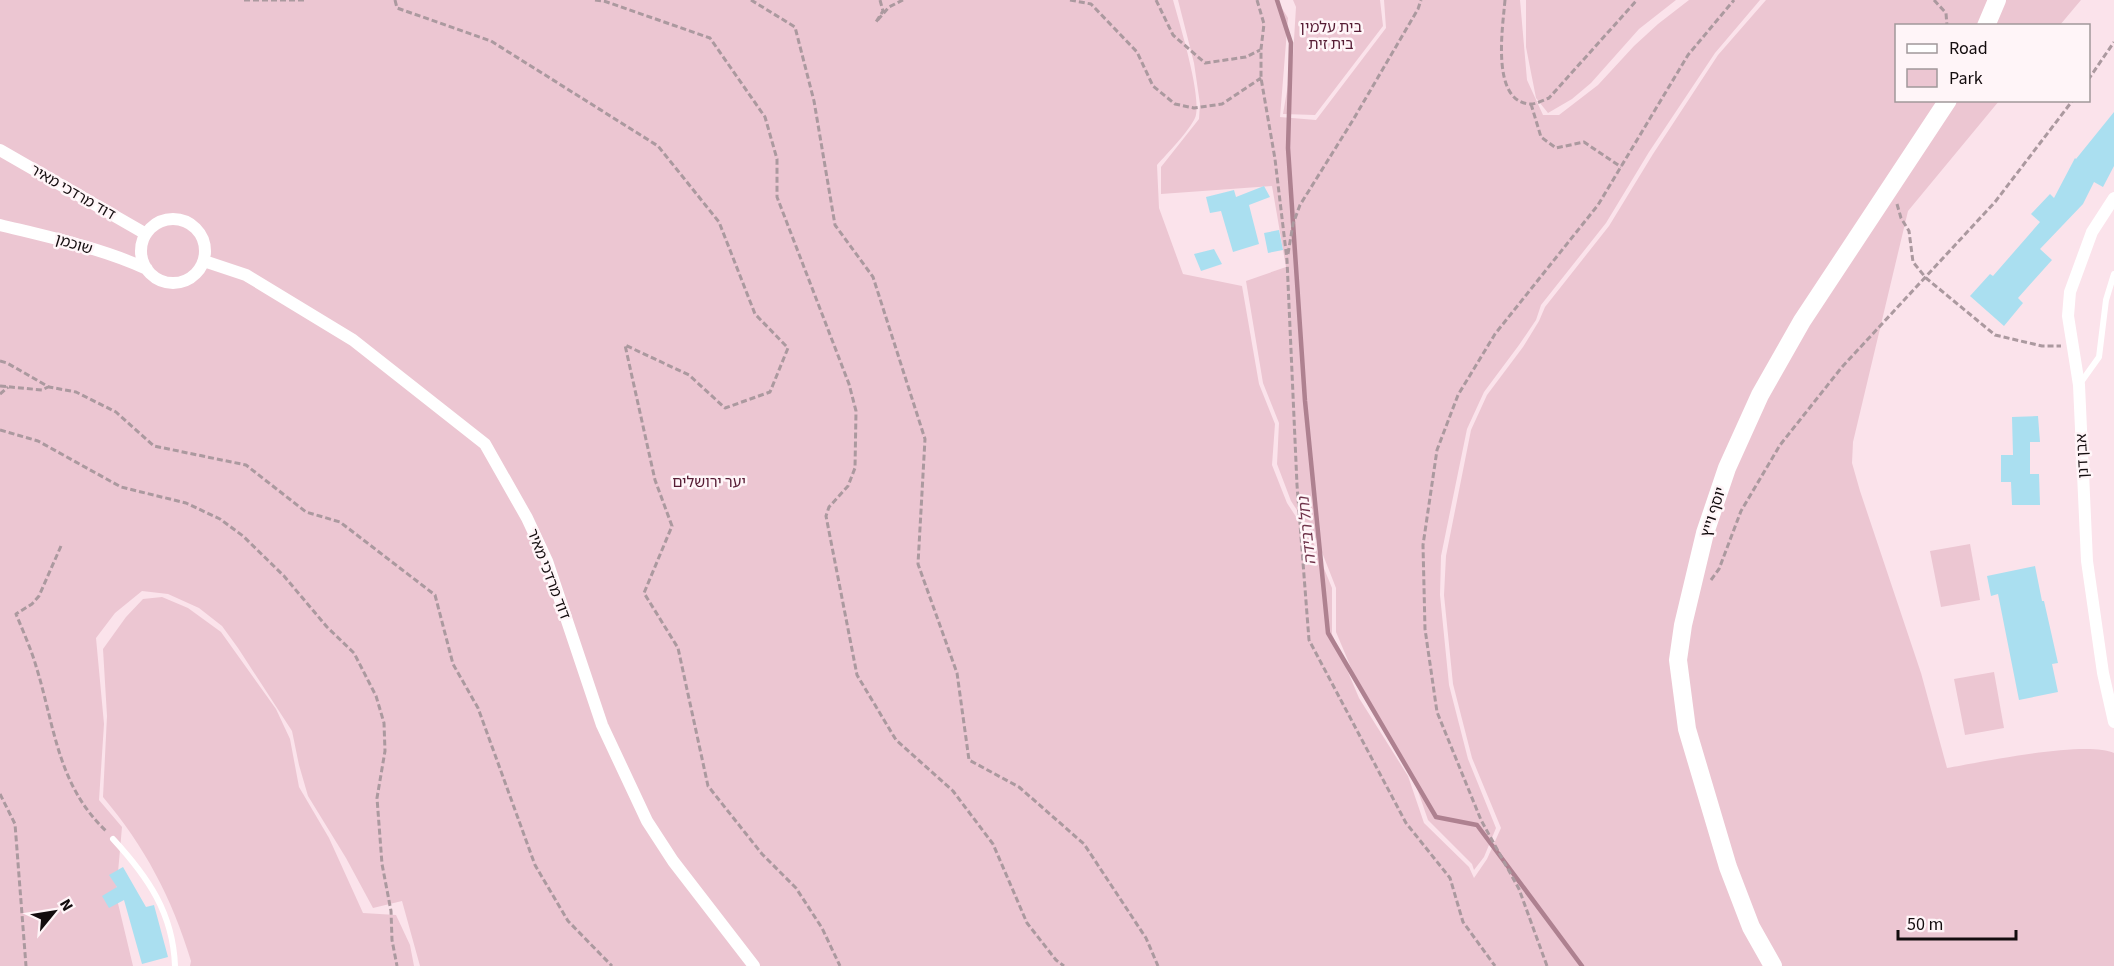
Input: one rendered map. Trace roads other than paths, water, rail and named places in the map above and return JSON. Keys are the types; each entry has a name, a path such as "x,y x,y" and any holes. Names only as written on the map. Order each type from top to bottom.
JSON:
{"main road":[{"path":"1987,24 1997,0"},
{"name":"יוסף וייץ","path":"1773,966 1751,927 1728,867 1687,729 1678,660 1683,625 1705,533 1727,468 1760,395 1802,321 1947,102"}],"street":[{"name":"דוד מרדכי מאיר","path":"0,150 146,234"},
{"name":"אבן דנן","path":"2114,198 2092,232 2070,292 2068,316 2079,385 2087,561 2103,673 2114,722"},
{"path":"182,220 199,232 204,241 204,261 192,277 183,282 173,283 154,277 147,269 141,251 146,234 152,226 161,221 182,220"},
{"name":"שוכמן","path":"0,225 62,240 147,269"},
{"name":"דוד מרדכי מאיר","path":"204,261 246,275 353,340 485,444 527,518 547,561 602,725 647,821 673,861 754,966"}],"lane":[{"path":"2079,385 2099,357 2106,300 2114,274"},
{"path":"113,839 135,863 154,890 169,929 175,966"}],"waterway":[{"name":"נחל רבידה","path":"1277,0 1291,43 1288,148 1305,401 1328,633 1436,817 1477,825 1582,966"}],"park label":[{"name":"בית עלמין בית זית","path":"1331,36"},
{"name":"יער ירושלים","path":"709,482"}]}
